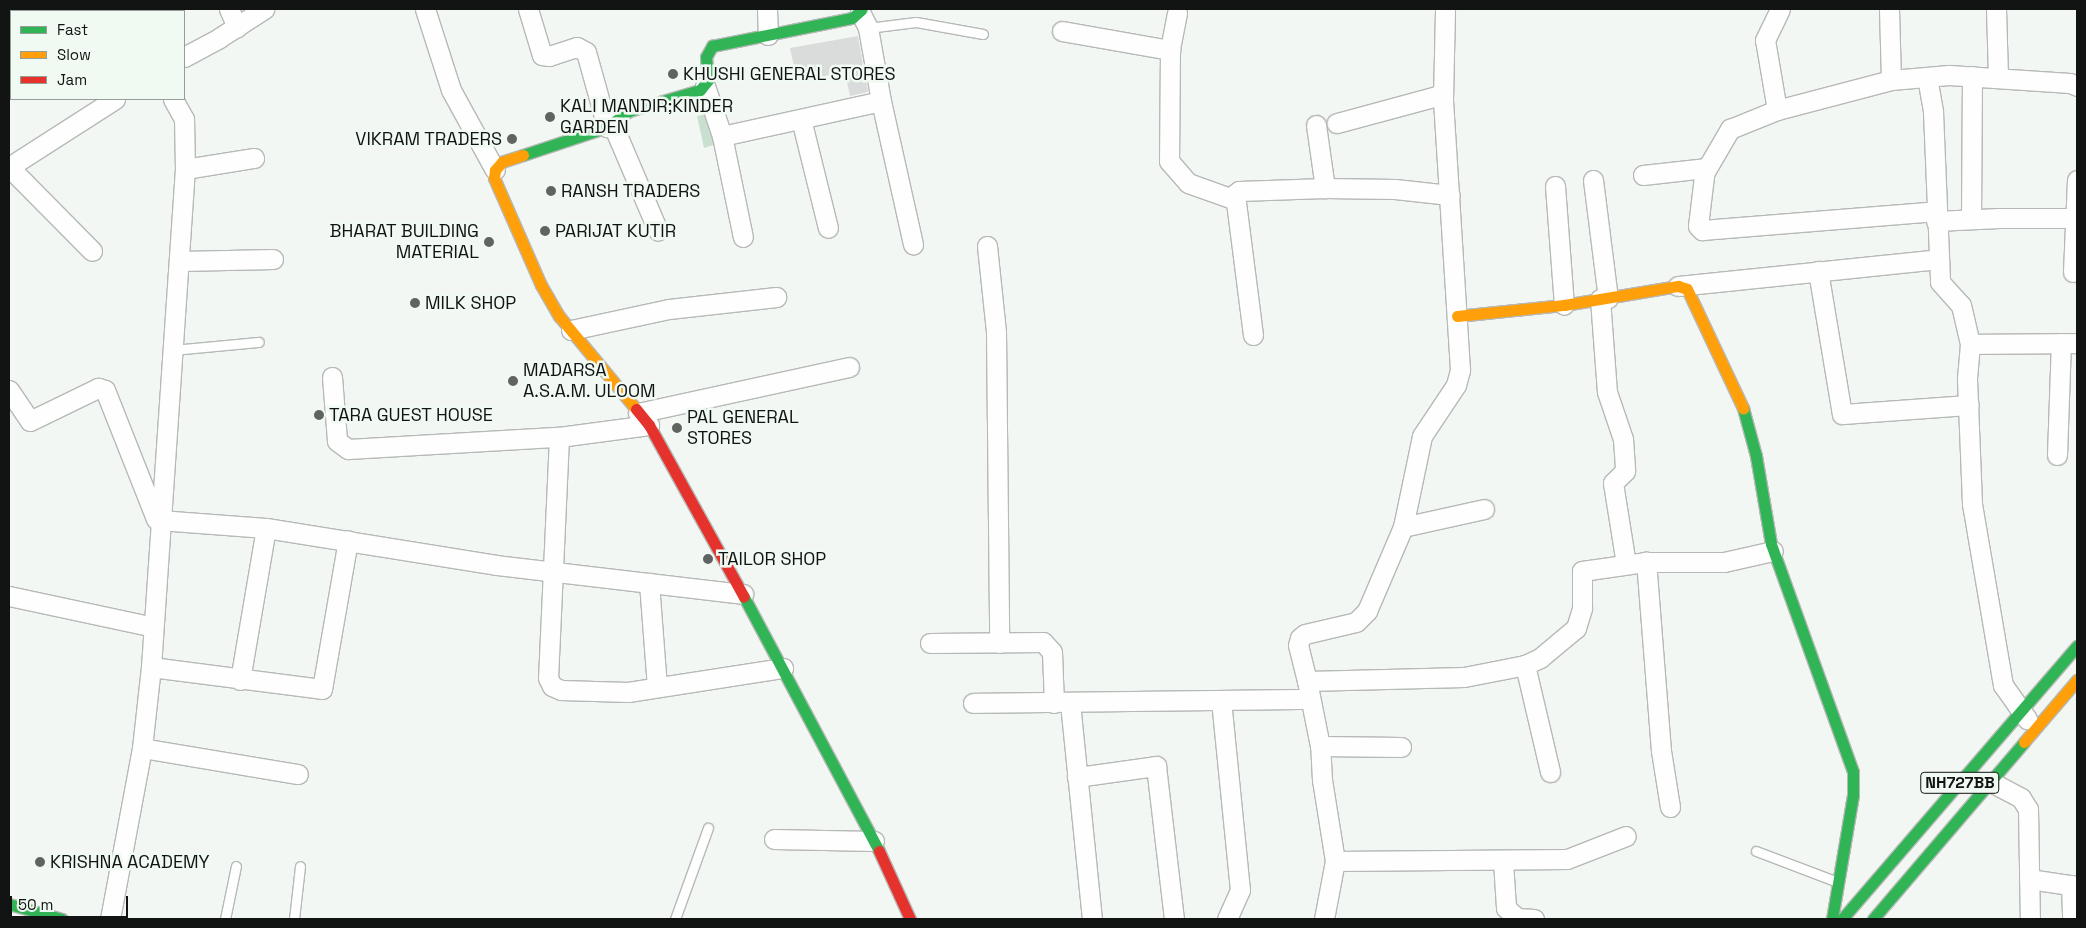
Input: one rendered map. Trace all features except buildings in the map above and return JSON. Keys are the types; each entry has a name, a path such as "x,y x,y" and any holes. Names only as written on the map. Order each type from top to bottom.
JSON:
{"main road":[{"path":"863,16 712,46 706,57 708,80 705,86 623,114 609,125 502,162 495,170 494,178 541,285 571,330 643,419 743,594 874,841 910,919"},
{"path":"1457,316 1564,305 1678,286 1687,290 1705,333 1741,401 1756,456 1762,505 1773,551 1852,772 1853,795 1832,919"},
{"name":"NH727BB","path":"1842,919 2021,714 2077,646"},
{"name":"NH727BB","path":"1873,919 2077,680"},
{"path":"9,905 62,919"}],"street":[{"path":"229,9 237,27"},
{"path":"185,56 237,27 264,9"},
{"path":"425,9 451,90 495,170"},
{"path":"528,9 542,55 549,56 577,47 586,52 609,125 658,231"},
{"path":"767,9 768,35"},
{"path":"1324,919 1335,860 1322,780 1320,746 1298,645 1300,638 1305,634 1356,622 1363,618 1403,527 1422,436 1458,378 1457,316 1444,99 1445,9"},
{"path":"1777,110 1764,50 1767,31 1780,9"},
{"path":"1889,9 1891,80"},
{"path":"1996,9 1998,78"},
{"path":"1177,13 1170,50 1169,161 1188,183 1233,199"},
{"path":"863,16 913,244"},
{"path":"1062,31 1170,50"},
{"path":"1971,220 1972,76"},
{"path":"2076,218 1971,220 1936,216 1702,230 1698,226 1706,170 1730,129 1777,110 1891,80 1927,77 1972,76 2070,83 2077,86"},
{"path":"1927,77 1933,112 1940,282 1960,305 1970,344 1968,405 1972,504 2003,685 2021,714 2036,727"},
{"path":"705,86 722,136 743,237"},
{"path":"1337,122 1437,96 1444,99"},
{"path":"92,251 9,167 113,100"},
{"path":"110,919 142,748 151,667 158,523 181,260 185,168 184,119 174,100"},
{"path":"722,136 881,101"},
{"path":"801,119 828,228"},
{"path":"1316,125 1325,188"},
{"path":"185,168 254,158"},
{"path":"1643,175 1701,167 1706,170"},
{"path":"1592,180 1604,299 1607,392 1623,439 1624,471 1613,483 1626,564"},
{"path":"2074,272 2077,180"},
{"path":"1555,186 1564,305"},
{"path":"1253,335 1233,199 1239,191 1325,188 1395,189 1450,195"},
{"path":"987,246 996,332 999,643"},
{"path":"181,260 273,259"},
{"path":"1678,286 1939,259"},
{"path":"1818,271 1842,414 1968,405"},
{"path":"571,330 669,309 776,297"},
{"path":"1970,344 2069,343 2057,455"},
{"path":"332,376 337,441 348,449 559,437 643,419 849,367"},
{"path":"9,390 30,421 98,388 105,390 158,523"},
{"path":"559,437 548,678 552,686 561,690 628,692 783,668"},
{"path":"1403,527 1484,508"},
{"path":"158,523 266,528 553,572 743,594"},
{"path":"240,680 266,528"},
{"path":"151,667 240,680 322,688 348,540"},
{"path":"973,704 1221,700 1309,690 1464,677 1525,665 1540,658 1576,628 1582,608 1582,571 1646,562 1724,562 1773,551"},
{"path":"1646,562 1661,751 1670,807"},
{"path":"649,583 657,688"},
{"path":"9,596 153,627"},
{"path":"930,643 1043,642 1049,646 1078,777 1092,919"},
{"path":"1525,665 1550,772"},
{"path":"1221,700 1240,890 1227,919"},
{"path":"1320,746 1401,747"},
{"path":"142,748 298,774"},
{"path":"1078,777 1156,766 1174,919"},
{"path":"1991,782 2021,798 2028,809 2030,919"},
{"path":"1335,860 1503,861 1567,859 1626,836"},
{"path":"774,839 874,841"},
{"path":"1503,861 1506,908 1517,918 1534,919"},
{"path":"2029,879 2074,886 2072,919"}],"lane":[{"path":"863,16 916,22 983,34"},
{"path":"172,350 259,342"},
{"path":"675,919 708,828"},
{"path":"1756,851 1837,882"},
{"path":"225,919 236,866"},
{"path":"294,919 300,866"}],"green space":[{"path":"708,114 717,144 704,148 697,116"}],"traffic: fast":[{"path":"523,155 607,127 629,111 700,90 708,80 706,57 712,46 852,18 862,9"},
{"path":"1743,408 1756,456 1771,544 1853,772 1853,795 1832,919"},
{"path":"744,597 879,851"},
{"path":"1842,919 2077,646"},
{"path":"1873,919 2024,742"},
{"path":"9,904 62,919"}],"traffic: slow":[{"path":"523,155 502,162 495,170 494,178 541,285 559,316 636,409"},
{"path":"1457,316 1564,305 1678,286 1687,289 1743,408"},
{"path":"2024,742 2077,680"}],"traffic: jam":[{"path":"636,409 649,425 744,597"},
{"path":"879,851 910,919"}],"place":[{"name":"KHUSHI GENERAL STORES","path":"673,74"},
{"name":"KALI MANDIR;KINDER GARDEN","path":"550,117"},
{"name":"VIKRAM TRADERS","path":"512,139"},
{"name":"RANSH TRADERS","path":"551,191"},
{"name":"PARIJAT KUTIR","path":"545,231"},
{"name":"BHARAT BUILDING MATERIAL","path":"489,242"},
{"name":"MILK SHOP","path":"415,303"},
{"name":"MADARSA A.S.A.M. ULOOM","path":"513,381"},
{"name":"TARA GUEST HOUSE","path":"319,415"},
{"name":"PAL GENERAL STORES","path":"677,428"},
{"name":"TAILOR SHOP","path":"708,559"},
{"name":"KRISHNA ACADEMY","path":"40,862"}]}
